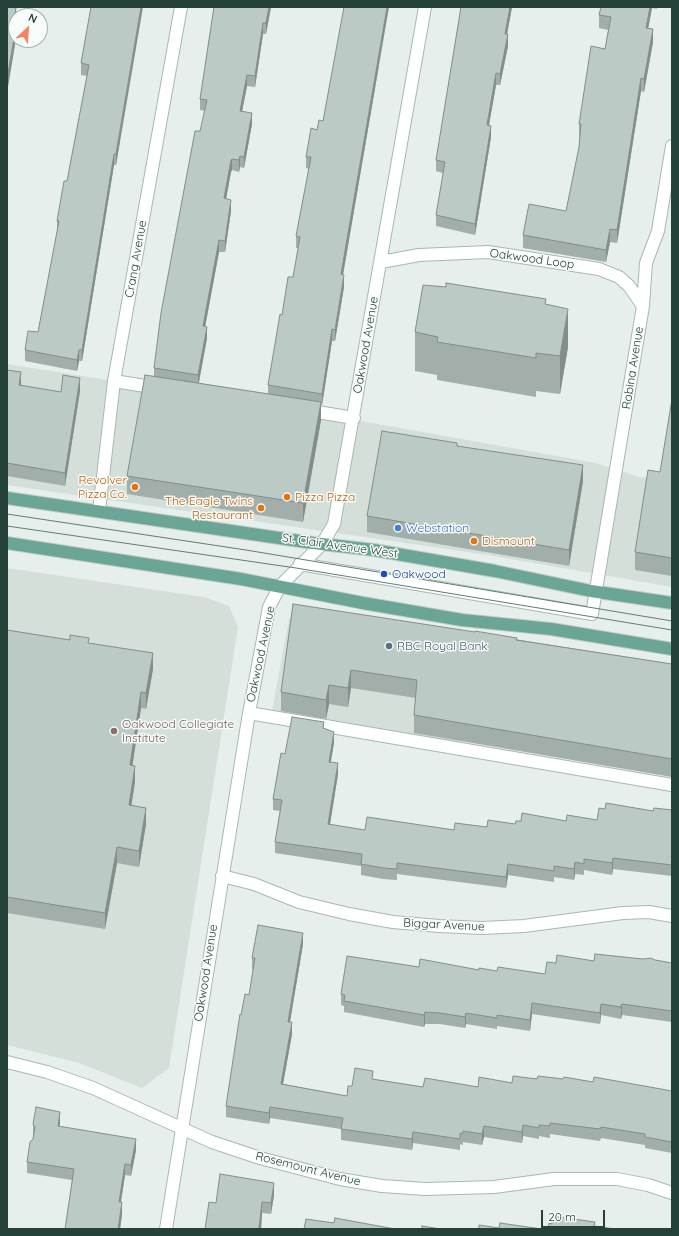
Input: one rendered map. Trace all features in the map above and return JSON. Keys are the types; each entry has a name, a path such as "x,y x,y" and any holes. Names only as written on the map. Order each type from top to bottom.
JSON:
{"main road":[{"name":"St. Clair Avenue West","path":"7,498 322,544 374,550 495,571 596,592 672,603"},
{"path":"7,543 241,578 363,603 462,620 551,629 672,648"}],"street":[{"name":"Crang Avenue","path":"99,511 114,381 181,7"},
{"name":"Oakwood Avenue","path":"166,1229 222,876 249,713 269,607 280,586 300,564 322,544 334,524 354,418 425,7"},
{"name":"Robina Avenue","path":"300,564 592,614 643,306 646,263 658,231 672,146"},
{"name":"Oakwood Loop","path":"381,262 420,255 488,252 599,269 619,277 643,306"},
{"path":"114,381 171,390"},
{"path":"296,409 354,418"},
{"path":"249,713 672,785"},
{"name":"Biggar Avenue","path":"222,876 254,884 298,902 349,914 393,922 482,928 524,926 623,913 649,912 672,916"},
{"name":"Rosemount Avenue","path":"7,1062 47,1072 93,1088 212,1142 260,1158 340,1179 382,1186 425,1189 494,1187 554,1179 617,1179 648,1185 672,1193"}],"shaded area":[{"path":"7,364 322,414 596,463 639,477 672,481 672,587 488,555 7,485"},
{"name":"Oakwood Collegiate Institute","path":"7,568 204,597 229,606 238,627 169,1068 142,1088 79,1063 7,1045"},
{"path":"293,613 474,642 458,745 272,711 289,619"}],"building":[{"path":"7,7 16,8 8,8 8,48 12,48 7,79"},
{"path":"91,7 141,7 116,154 114,154 82,350 79,350 77,360 25,350 28,331 38,332 59,221 57,221 64,181 67,181 89,65 81,63"},
{"path":"214,7 269,7 266,23 263,23 255,76 247,75 240,111 252,113 244,157 240,156 239,160 231,160 224,198 231,200 225,241 219,240 203,326 207,327 198,375 154,368 161,313 195,131 200,131 207,100 200,99"},
{"path":"344,7 387,7 341,274 344,275 335,330 332,329 322,394 268,385 288,277 293,277 300,237 296,236 311,157 306,157 311,128 317,130 319,120 323,121"},
{"path":"461,7 510,7 505,34 508,34 500,74 496,73 487,125 491,126 475,224 436,215 445,162 436,160"},
{"path":"601,7 650,7 646,28 653,29 644,79 641,78 617,230 610,229 606,250 523,235 529,204 566,211 579,147 581,124 579,124 591,46 605,49 611,17 599,15"},
{"path":"446,283 546,299 545,304 568,309 560,356 536,353 536,358 437,342 438,337 415,332 423,285 446,287"},
{"path":"7,370 21,372 19,385 61,392 63,375 80,378 65,473 7,463"},
{"path":"145,375 321,402 303,503 127,476"},
{"path":"672,399 672,558 635,552 648,470 660,472"},
{"path":"382,431 457,443 457,446 583,465 569,550 367,516"},
{"path":"293,604 475,631 517,638 516,640 672,664 672,759 414,715 417,680 351,670 348,688 329,685 326,700 281,692"},
{"path":"7,630 70,640 70,635 89,638 88,643 153,653 146,693 141,692 130,765 135,766 129,805 146,808 139,851 117,847 105,913 7,897"},
{"path":"292,717 324,722 323,728 334,732 329,762 338,763 328,824 365,830 367,817 454,830 455,823 487,827 488,820 515,824 516,821 521,821 522,813 566,821 567,815 597,820 599,808 605,809 606,803 653,811 654,808 672,810 672,865 613,858 612,863 584,859 584,864 575,862 574,869 554,866 554,871 508,864 506,877 397,863 397,869 383,868 361,864 362,854 275,842 282,800 273,799 281,753 285,754"},
{"path":"258,925 303,933 288,1022 292,1022 281,1084 347,1096 348,1086 352,1086 355,1068 373,1071 372,1079 423,1087 425,1078 478,1087 479,1077 512,1083 513,1076 537,1079 538,1076 563,1079 564,1077 593,1082 594,1077 672,1091 672,1142 645,1137 645,1134 601,1127 600,1129 550,1123 550,1126 539,1125 539,1128 523,1125 522,1132 484,1126 482,1134 463,1131 463,1134 460,1133 460,1139 413,1132 412,1139 341,1129 343,1118 270,1107 269,1113 226,1106 240,1014 241,1015 245,994 249,995 255,958 252,958"},
{"path":"595,954 643,959 651,958 672,963 672,1011 622,1004 621,1007 601,1004 600,1013 532,1003 530,1020 497,1015 497,1018 466,1013 465,1017 425,1012 424,1015 344,1001 345,995 341,994 347,956 419,967 420,959 479,970 479,968 497,971 498,967 545,974 547,962 556,963 557,955 594,961"},
{"path":"36,1107 60,1112 58,1126 136,1139 131,1165 125,1164 119,1202 122,1202 118,1229 65,1229 74,1169 27,1162 30,1142 33,1139 35,1127 33,1124"},
{"path":"220,1174 274,1183 271,1203 262,1202 258,1229 205,1229 209,1202 216,1203"},
{"path":"552,1216 595,1222 594,1226 615,1229 548,1229 549,1223 552,1224"},
{"path":"335,1218 395,1229 304,1229 306,1219 334,1223"},
{"path":"500,1223 542,1229 479,1229 479,1225 499,1228"},
{"path":"422,1226 441,1229 422,1229"}],"tram line":[{"path":"7,514 246,550 672,621"},
{"path":"7,526 296,568 672,630"}],"place":[{"name":"Revolver Pizza Co.","path":"135,487"},
{"name":"Pizza Pizza","path":"287,497"},
{"name":"The Eagle Twins Restaurant","path":"261,508"},
{"name":"Webstation","path":"398,528"},
{"name":"Dismount","path":"474,541"},
{"name":"Oakwood","path":"384,574"},
{"name":"RBC Royal Bank","path":"389,646"},
{"name":"Oakwood Collegiate Institute","path":"114,731"}]}
